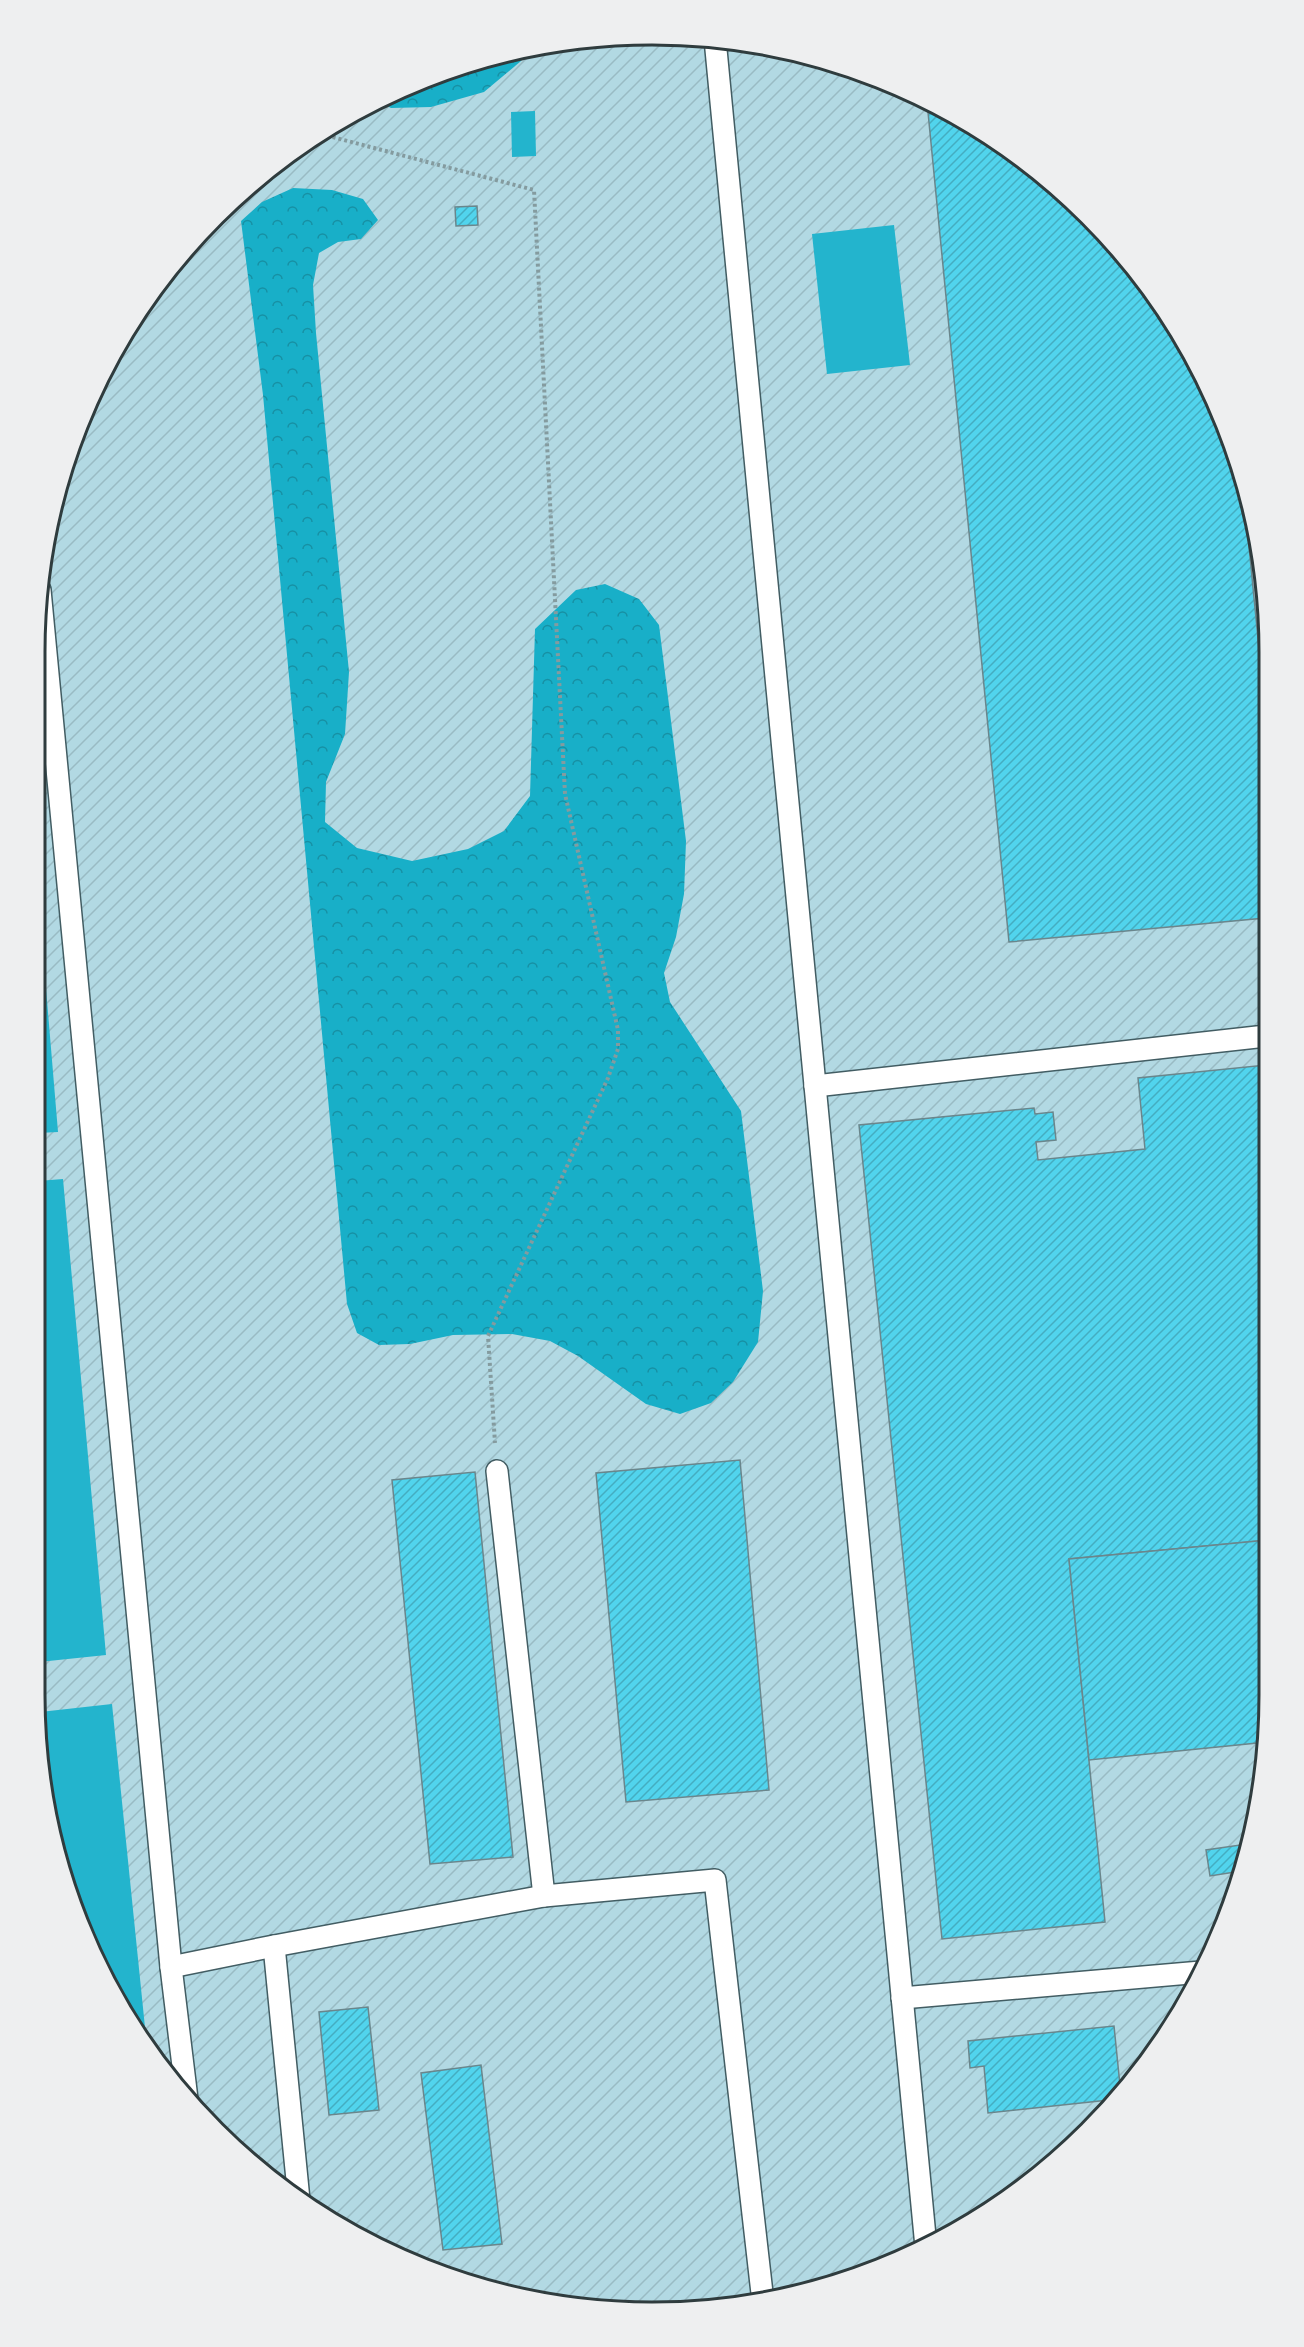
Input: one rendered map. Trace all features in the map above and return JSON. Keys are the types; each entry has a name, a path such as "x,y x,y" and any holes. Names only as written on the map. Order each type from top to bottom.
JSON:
{"lane":[{"path":"716,48 925,2237"},
{"path":"45,645 171,1967 185,2082"},
{"path":"815,1086 1259,1037"},
{"path":"497,1471 544,1896"},
{"path":"171,1967 544,1896 715,1880 762,2291"},
{"path":"274,1946 298,2188"},
{"path":"902,1998 1191,1973"}],"path":[{"path":"332,137 534,190 565,794 618,1030 618,1049 608,1078 488,1336 497,1471"}],"shaded area":[{"path":"612,46 692,46 731,50 809,66 847,77 884,91 956,126 1022,170 1081,223 1134,282 1157,315 1196,384 1227,457 1238,495 1254,573 1259,652 1258,1735 1247,1813 1227,1890 1213,1927 1178,1999 1134,2065 1081,2124 1052,2151 1022,2177 956,2221 884,2256 809,2281 731,2297 692,2301 612,2301 573,2297 495,2281 420,2256 348,2221 315,2200 282,2177 223,2124 170,2065 126,1998 91,1927 77,1890 57,1813 46,1735 46,612 57,534 77,457 91,420 126,348 170,282 196,252 223,223 282,170 349,126 384,108 457,77 495,66 573,50"},
{"path":"535,111 536,156 512,157 511,112"},
{"path":"894,225 910,365 827,374 812,234"},
{"path":"45,977 58,1132 45,1133"},
{"path":"63,1179 106,1655 45,1661 45,1180"},
{"path":"112,1704 145,2029 108,1963 77,1890 66,1852 50,1774 45,1711"}],"green space":[{"path":"522,60 484,92 431,107 388,106 457,77"},
{"path":"293,188 332,190 363,199 378,220 361,239 338,242 319,253 313,285 349,672 345,734 326,782 325,822 357,848 412,861 468,849 504,831 530,796 535,629 576,590 605,584 639,599 659,625 686,841 684,894 676,937 664,973 670,1002 741,1111 763,1291 758,1342 733,1382 711,1403 680,1414 646,1404 578,1356 550,1341 512,1334 453,1335 410,1344 379,1345 357,1333 347,1304 263,395 241,221 262,202"}],"building":[{"path":"928,112 989,147 1022,170 1052,196 1108,252 1134,282 1157,315 1196,384 1227,457 1249,543 1259,648 1259,919 1009,942"},
{"path":"477,206 478,225 456,226 455,207"},
{"path":"1259,1066 1259,1541 1069,1559 1105,1922 942,1939 859,1125 1034,1108 1035,1114 1053,1112 1056,1140 1036,1142 1038,1160 1145,1149 1138,1078"},
{"path":"740,1460 769,1790 626,1802 596,1473"},
{"path":"475,1472 513,1857 430,1864 392,1480"},
{"path":"1259,1541 1257,1743 1089,1760 1069,1559"},
{"path":"1240,1845 1232,1872 1210,1876 1206,1850"},
{"path":"368,2007 379,2110 329,2115 319,2012"},
{"path":"1114,2026 1120,2082 1103,2101 988,2113 984,2066 970,2068 968,2041"},
{"path":"481,2065 502,2244 443,2250 421,2073"}]}
